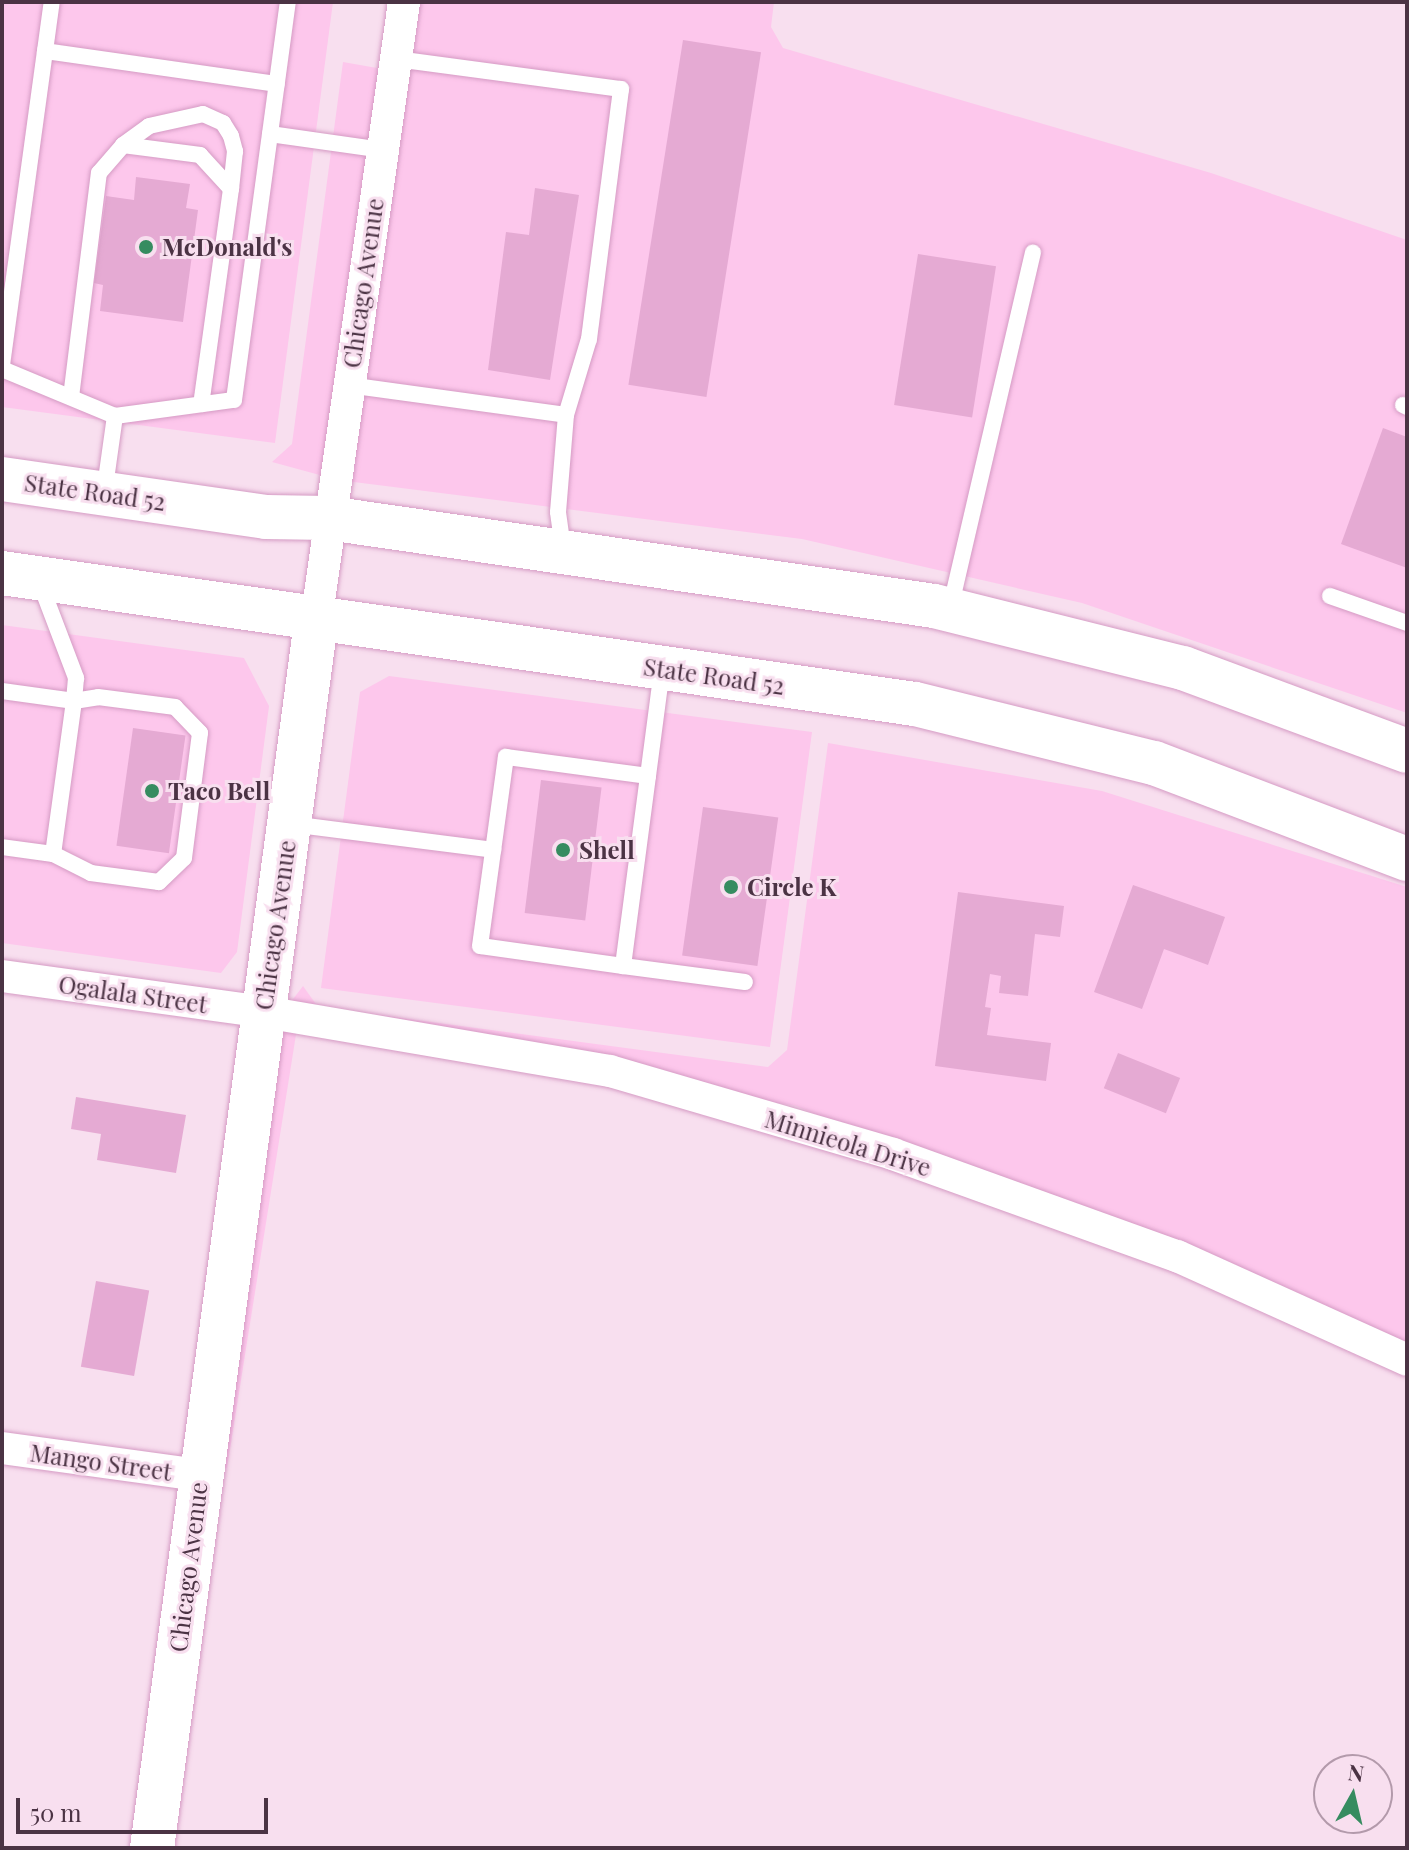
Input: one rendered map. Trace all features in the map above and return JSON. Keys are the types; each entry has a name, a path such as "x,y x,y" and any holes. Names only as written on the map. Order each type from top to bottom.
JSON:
{"main road":[{"name":"State Road 52","path":"2,479 266,517 328,518 950,610 1183,668 1407,751"},
{"name":"State Road 52","path":"20,575 244,604 316,622 915,704 1154,763 1407,859"},
{"name":"Chicago Avenue","path":"152,1848 316,622"}],"street":[{"name":"Chicago Avenue","path":"316,622 328,518 404,2"},
{"name":"Ogalala Street","path":"2,976 264,1012"},
{"name":"Minnieola Drive","path":"264,1012 610,1071 893,1154 1177,1256 1407,1360"},
{"name":"Mango Street","path":"2,1448 200,1475"}],"lane":[{"path":"52,2 2,367 115,416 234,400 288,2"},
{"path":"45,51 277,84"},
{"path":"395,59 621,89 589,339 566,415 558,512 563,552"},
{"path":"71,397 99,173 123,145 149,126 203,114 223,123 235,151 201,404"},
{"path":"270,134 382,150"},
{"path":"123,145 200,155 231,189"},
{"path":"950,610 1033,253"},
{"path":"348,385 566,415"},
{"path":"104,494 115,416"},
{"path":"20,575 76,678 53,854"},
{"path":"1330,596 1407,623"},
{"path":"623,966 662,669"},
{"path":"2,691 74,701 98,697 175,707 200,733 184,858 159,882 91,873 53,854 2,847"},
{"path":"648,776 506,757 480,946 745,982"},
{"path":"289,823 493,850"}],"shaded area":[{"path":"2,2 333,2 275,443 2,407"},
{"path":"420,2 774,2 771,27 783,48 1211,173 1407,240 1407,713 1082,603 802,539 338,480 272,462 292,444 343,62 411,74"},
{"path":"2,625 244,658 269,706 237,952 221,973 2,943"},
{"path":"389,676 812,732 770,1047 321,988 360,692"},
{"path":"828,743 1102,791 1407,887 1407,1359 796,1106 298,1022 227,1468 219,1467 281,1015 303,986 318,1007 768,1067 787,1050"}],"building":[{"path":"683,40 761,52 706,397 628,385"},
{"name":"McDonald's","path":"136,177 190,184 186,208 198,210 183,322 100,311 103,285 94,283 106,196 134,200"},
{"path":"535,188 579,195 550,380 488,370 506,232 529,235"},
{"path":"918,254 996,266 972,417 894,405"},
{"path":"1383,428 1407,437 1407,568 1341,544"},
{"name":"Taco Bell","path":"133,728 185,735 169,853 116,846"},
{"name":"Shell","path":"541,780 602,787 585,920 525,913"},
{"name":"Circle K","path":"703,807 778,818 757,966 682,956"},
{"path":"1133,885 1225,917 1208,965 1164,949 1142,1009 1094,992"},
{"path":"958,892 1064,906 1060,937 1035,934 1028,996 999,993 1001,976 990,974 985,1007 991,1008 987,1035 1051,1043 1046,1081 935,1066"},
{"path":"1118,1053 1180,1078 1166,1113 1104,1088"},
{"path":"76,1097 186,1115 176,1173 97,1160 101,1134 71,1129"},
{"path":"96,1281 149,1290 134,1376 81,1367"}],"place":[{"name":"McDonald's","path":"146,247"},
{"name":"Taco Bell","path":"152,791"},
{"name":"Shell","path":"563,850"},
{"name":"Circle K","path":"731,887"}]}
